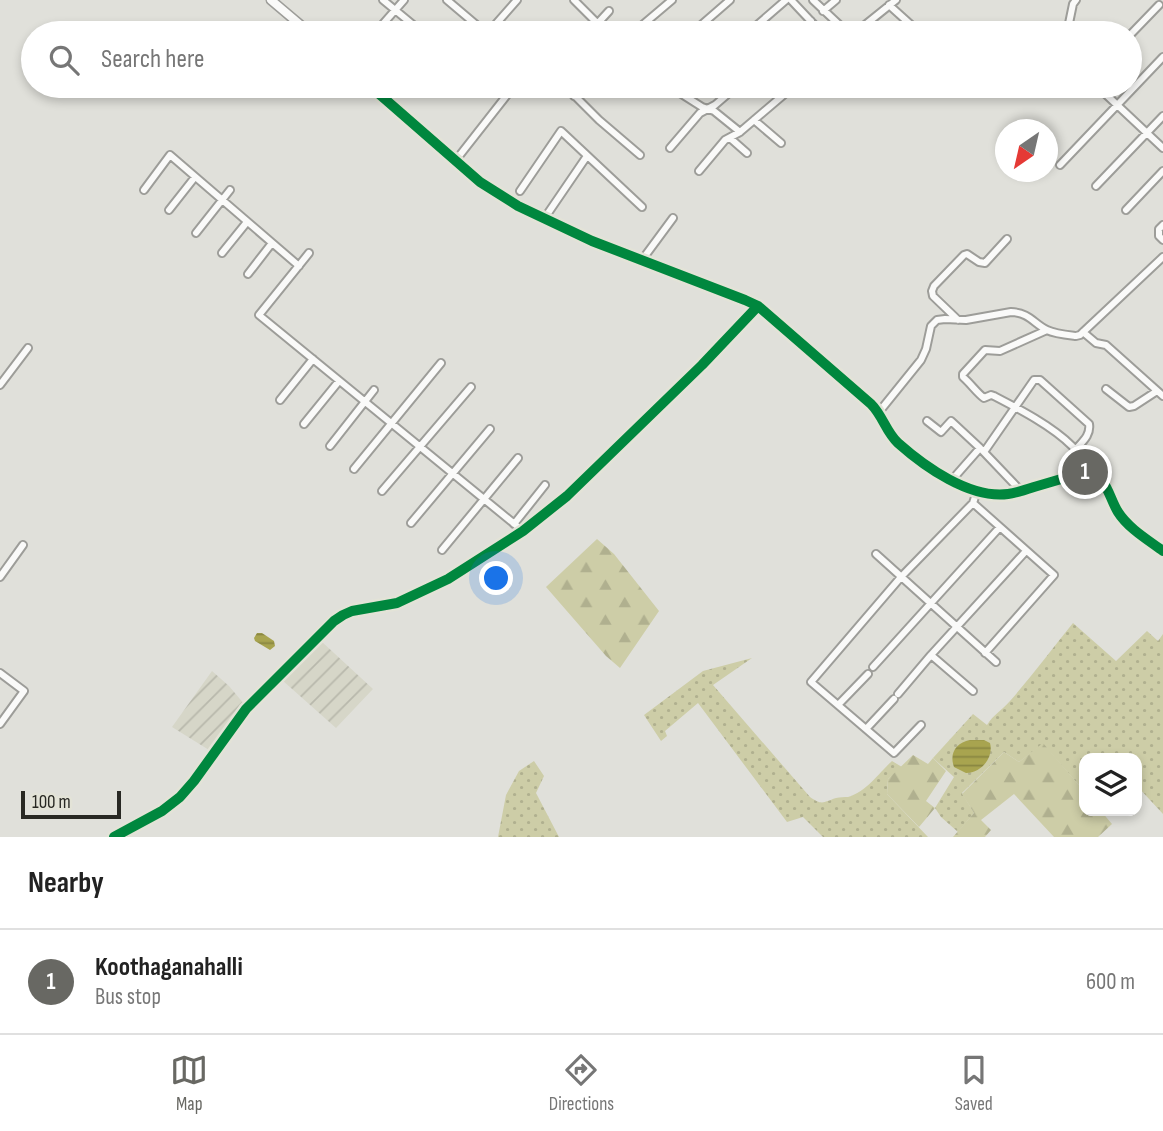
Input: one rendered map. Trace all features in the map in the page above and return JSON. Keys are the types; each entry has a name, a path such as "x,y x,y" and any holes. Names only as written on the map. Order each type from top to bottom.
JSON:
{"street":[{"path":"271,0 296,21"},
{"path":"383,0 408,21"},
{"path":"385,21 404,0"},
{"path":"447,0 473,21"},
{"path":"457,8 464,0"},
{"path":"498,21 517,0"},
{"path":"575,0 596,21"},
{"path":"647,21 671,0"},
{"path":"706,21 730,0"},
{"path":"762,21 786,0"},
{"path":"791,0 811,21"},
{"path":"813,0 834,21"},
{"path":"823,11 836,0"},
{"path":"870,21 896,0"},
{"path":"1070,21 1076,0"},
{"path":"889,5 907,21"},
{"path":"1142,23 1159,5"},
{"path":"600,21 608,11"},
{"path":"1142,80 1163,58"},
{"path":"384,98 498,195 592,240 758,306 879,412 887,430 897,443 944,477 977,491 1007,495 1092,472 1100,476 1119,515 1163,550"},
{"path":"456,160 505,98"},
{"path":"576,98 640,155"},
{"path":"688,98 714,111 740,132"},
{"path":"670,148 700,113 722,98"},
{"path":"699,171 725,140 740,132 780,98"},
{"path":"1110,98 1163,148"},
{"path":"1060,165 1125,98"},
{"path":"1096,187 1163,116"},
{"path":"754,120 781,143"},
{"path":"520,191 561,131 642,207"},
{"path":"730,138 747,153"},
{"path":"144,190 170,155 299,266"},
{"path":"544,219 587,156"},
{"path":"1126,210 1163,171"},
{"path":"169,210 195,177"},
{"path":"196,233 230,190"},
{"path":"642,260 673,218"},
{"path":"222,253 247,222"},
{"path":"1163,225 1159,229 1159,236 1163,240"},
{"path":"958,320 933,296 934,286 961,257 967,254 985,263 1007,239"},
{"path":"248,275 272,243"},
{"path":"309,253 259,315 523,531"},
{"path":"879,412 921,360 931,326 937,320 1018,312 1029,316 1047,330 1076,337 1163,257"},
{"path":"114,837 162,811 180,797 246,709 334,621 352,611 397,603 448,579 523,531 567,496 702,365 758,306"},
{"path":"1047,330 1000,351 985,350 963,377 984,398 991,395 1016,407 1070,443 1092,472"},
{"path":"1083,332 1096,343 1106,345 1160,393 1129,407 1106,389"},
{"path":"0,385 28,348"},
{"path":"280,400 313,359"},
{"path":"354,470 441,363"},
{"path":"951,481 982,450 1034,380 1040,380 1089,424 1088,435 1076,449"},
{"path":"304,424 340,381"},
{"path":"382,491 471,387"},
{"path":"330,446 374,390"},
{"path":"927,421 942,432 951,421 1021,491"},
{"path":"411,523 490,429"},
{"path":"442,550 518,458"},
{"path":"514,524 545,485"},
{"path":"921,725 894,753 811,682 901,578 973,503 977,491"},
{"path":"973,503 1054,575 985,653"},
{"path":"873,667 1000,527"},
{"path":"0,577 23,545"},
{"path":"866,729 1026,551"},
{"path":"876,554 996,662"},
{"path":"931,655 973,691"},
{"path":"0,673 24,691 0,723"},
{"path":"838,705 868,674"}],"shaded area":[{"path":"257,633 262,633 274,641 275,646 270,650 255,641"},
{"path":"321,641 373,689 336,728 282,680"},
{"path":"212,671 245,705 209,750 172,727"},
{"path":"970,740 984,740 990,743 991,749 985,764 966,773 954,767 952,757 957,746"}],"green space":[{"path":"597,539 614,554 659,611 620,668 606,656 546,587"},
{"path":"1073,623 1116,661 1147,631 1158,641 1163,634 1163,814 1142,791 1142,753 1079,753 1079,785 1043,744 1019,762 1004,752 962,793 974,813 958,832 935,808 954,777 933,758 973,714 987,725 1018,692"},
{"path":"752,658 713,685 810,797 823,802 855,795 892,761 902,767 888,779 887,794 928,837 823,837 803,817 787,822 698,703 665,731 667,736 661,741 644,715 703,671"},
{"path":"1043,743 1079,785 1079,816 1105,816 1112,824 1098,837 1054,837 1014,794 981,820 991,830 985,837 953,837 974,813 962,794 1004,752 1019,762"},
{"path":"913,755 928,764 933,758 946,771 926,801 935,808 919,827 887,794 888,779"},
{"path":"534,761 544,776 536,793 559,837 498,837 506,795 519,771"}],"cycle path":[{"path":"384,98 480,182 518,206 592,241 758,306 871,404 898,443 935,471 979,492 993,494 1021,491 1085,472 1092,474 1102,481 1118,512 1127,523 1163,551"},
{"path":"114,837 162,811 180,797 246,709 334,621 352,611 397,603 448,579 523,531 567,496 702,365 758,306"}],"place":[{"name":"Koothaganahalli","path":"1085,472"}]}
